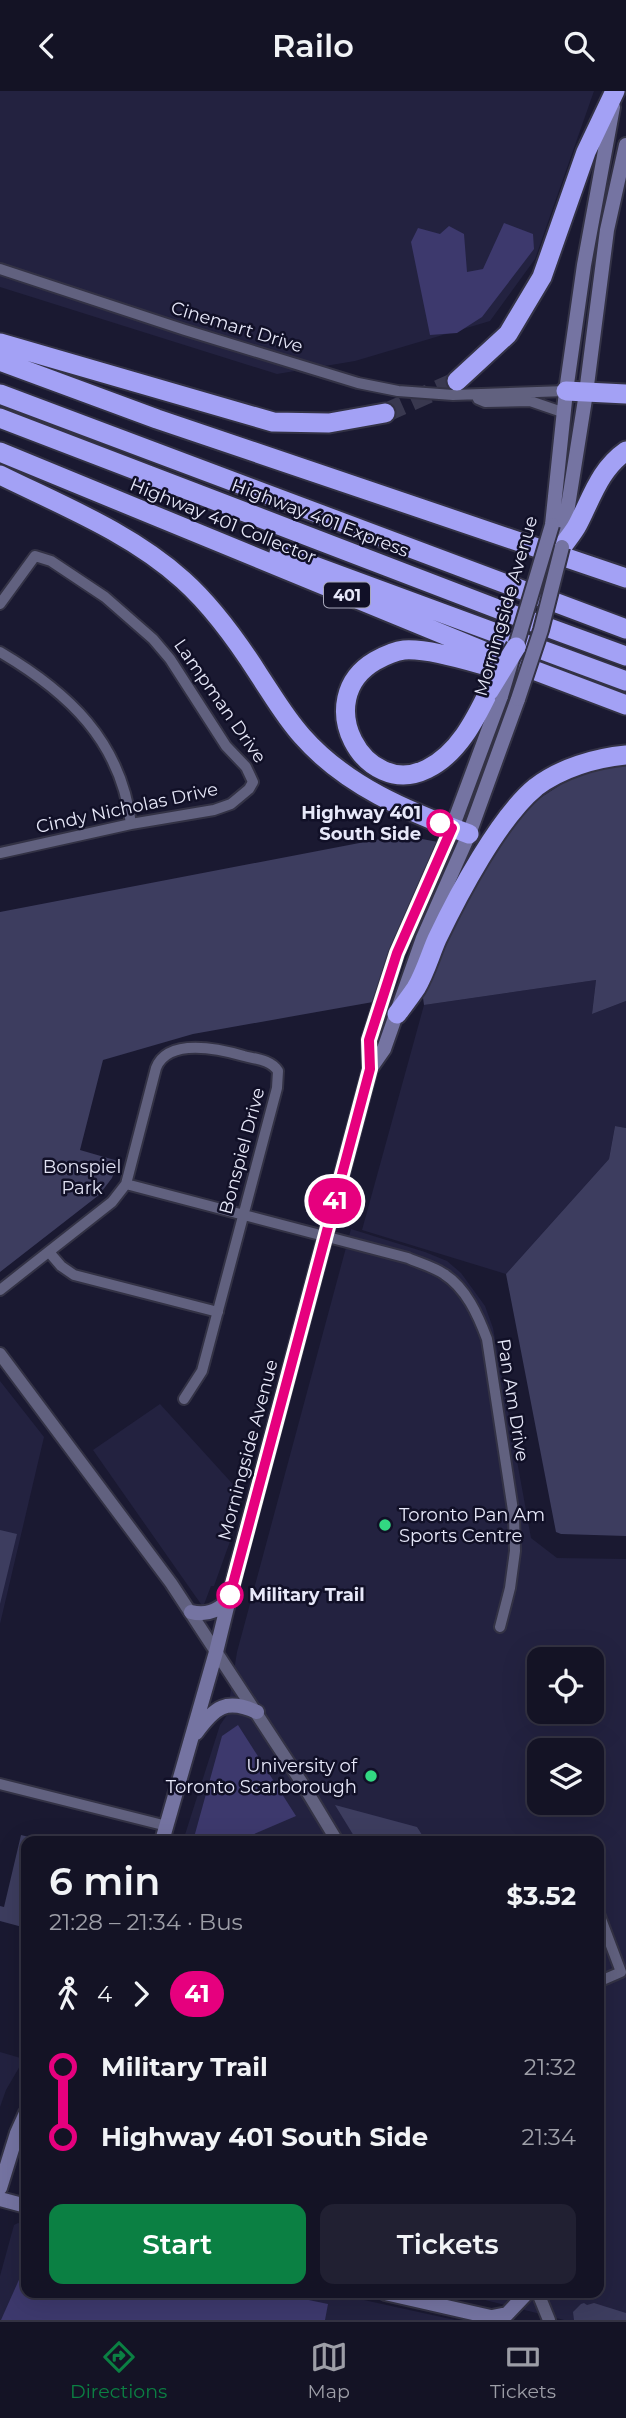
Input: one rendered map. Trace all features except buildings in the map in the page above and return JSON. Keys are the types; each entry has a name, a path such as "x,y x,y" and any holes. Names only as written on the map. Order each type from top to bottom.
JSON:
{"highway":[{"path":"463,388 508,334 542,277 586,152 615,91"},
{"path":"0,343 273,422 329,423 385,413"},
{"path":"0,361 156,419 561,536 626,578"},
{"path":"576,392 626,394"},
{"name":"Highway 401 Express","path":"0,394 626,629"},
{"name":"Highway 401 Express","path":"0,418 626,656"},
{"name":"Highway 401 Collector","path":"0,451 547,677 626,705"},
{"path":"561,536 612,461 626,451"},
{"path":"0,475 90,519 160,561 204,602 302,736 324,758 345,776 371,792 413,813 460,831"},
{"path":"71,479 92,481 280,554 626,681"},
{"path":"561,536 582,555 626,564"},
{"path":"561,536 576,572 626,593"},
{"path":"516,647 495,693 473,724 456,745 427,769 393,773 376,767 361,755 350,738 346,724 348,692 364,668 384,656 405,650 429,653 531,677 547,677"},
{"path":"397,1014 417,987 438,938 483,855 520,803 537,787 558,774 600,758 626,755"}],"main road":[{"name":"Morningside Avenue","path":"164,1836 216,1653 370,1069 369,1040 397,953 460,831 518,699 541,630 561,536 576,392 584,265 615,91"},
{"name":"Morningside Avenue","path":"516,647 561,536 565,413 576,392 626,145"},
{"name":"Morningside Avenue","path":"370,1069 384,1049 460,831 495,693"},
{"path":"191,1612 206,1614 228,1601"},
{"path":"193,1737 203,1723 225,1705 242,1705 257,1712"},
{"path":"0,2188 21,2124"},
{"path":"0,2199 21,2205"},
{"path":"407,2298 497,2318 507,2314 522,2298"}],"street":[{"name":"Cinemart Drive","path":"0,269 358,383 413,393 463,388 576,392"},
{"name":"Cinemart Drive","path":"463,388 485,402 530,401 565,413"},
{"name":"Lampman Drive","path":"0,604 34,556 51,561 96,590 162,649 226,746 249,772 253,782"},
{"path":"0,652 41,677 83,714 121,775 131,824"},
{"name":"Cindy Nicholas Drive","path":"0,853 131,824 214,810 231,804 249,789 253,782"},
{"name":"Bonspiel Drive","path":"0,1290 112,1202 126,1184 159,1060 171,1052 203,1047 253,1058 275,1066 279,1078 202,1371 184,1399"},
{"name":"Pan Am Drive","path":"126,1184 408,1258 445,1274 466,1297 478,1314 487,1339 514,1517 515,1551 510,1588 500,1627"},
{"path":"50,1252 61,1266 74,1275 218,1312"},
{"path":"0,1354 191,1612 334,1836"},
{"path":"0,1784 167,1826"},
{"path":"604,1927 621,1972 604,1979"},
{"path":"540,2298 549,2320"}],"shaded area":[{"path":"0,91 594,91 535,259 490,321 355,361 277,374 0,287"},
{"path":"504,223 533,234 534,249 482,317 457,333 430,335 411,242 418,228 440,234 449,226 464,234 467,272 483,269"},
{"path":"596,980 592,1014 626,1001 626,1128 615,1126 609,1159 506,1274 362,1230 424,1005"},
{"name":"University of Toronto Scarborough","path":"351,1229 447,1261 461,1273 485,1306 493,1328 531,1538 557,1558 626,1559 626,2320 564,2320 477,2298 604,2298 604,1836 185,1836 220,1725 227,1715 237,1652"},
{"path":"0,1381 44,1437 0,1624"},
{"path":"160,1404 239,1491 222,1526 233,1533 214,1586 211,1586 203,1607 93,1450"},
{"path":"238,1725 296,1816 250,1836 194,1836 222,1736"},
{"path":"0,2052 21,2058 21,2064 0,2107"},
{"path":"21,2224 21,2298 355,2298 455,2320 0,2320 0,2276 14,2225"},
{"path":"21,2275 21,2298 299,2298 328,2304 325,2320 1,2320"}],"green space":[{"path":"626,765 626,1001 592,1014 596,980 424,1005 421,983 443,940 493,853 529,805 582,771"},
{"name":"Bonspiel Park","path":"401,835 438,842 373,1002 193,1034 103,1060 80,1150 118,1161 112,1178 99,1195 0,1272 0,912"},
{"path":"615,1126 626,1128 626,1536 561,1534 556,1532 506,1274 609,1159"},
{"path":"0,1530 17,1534 0,1604"},
{"path":"335,1805 417,1827 423,1836 354,1836"},
{"path":"21,1835 25,1836 21,1836 21,1927 0,1921 0,1906 4,1907"},
{"path":"584,2303 594,2303 626,2313 626,2320 574,2320 573,2312"}],"tunnel":[{"path":"385,413 457,381"}],"bus line":[{"name":"41","path":"230,1595 370,1069 369,1040 397,953 452,828 440,823"}],"place":[{"name":"Highway 401 South Side","path":"440,823"},
{"name":"Toronto Pan Am Sports Centre","path":"385,1525"},
{"name":"Military Trail","path":"230,1595"},
{"name":"University of Toronto Scarborough","path":"371,1776"}]}
